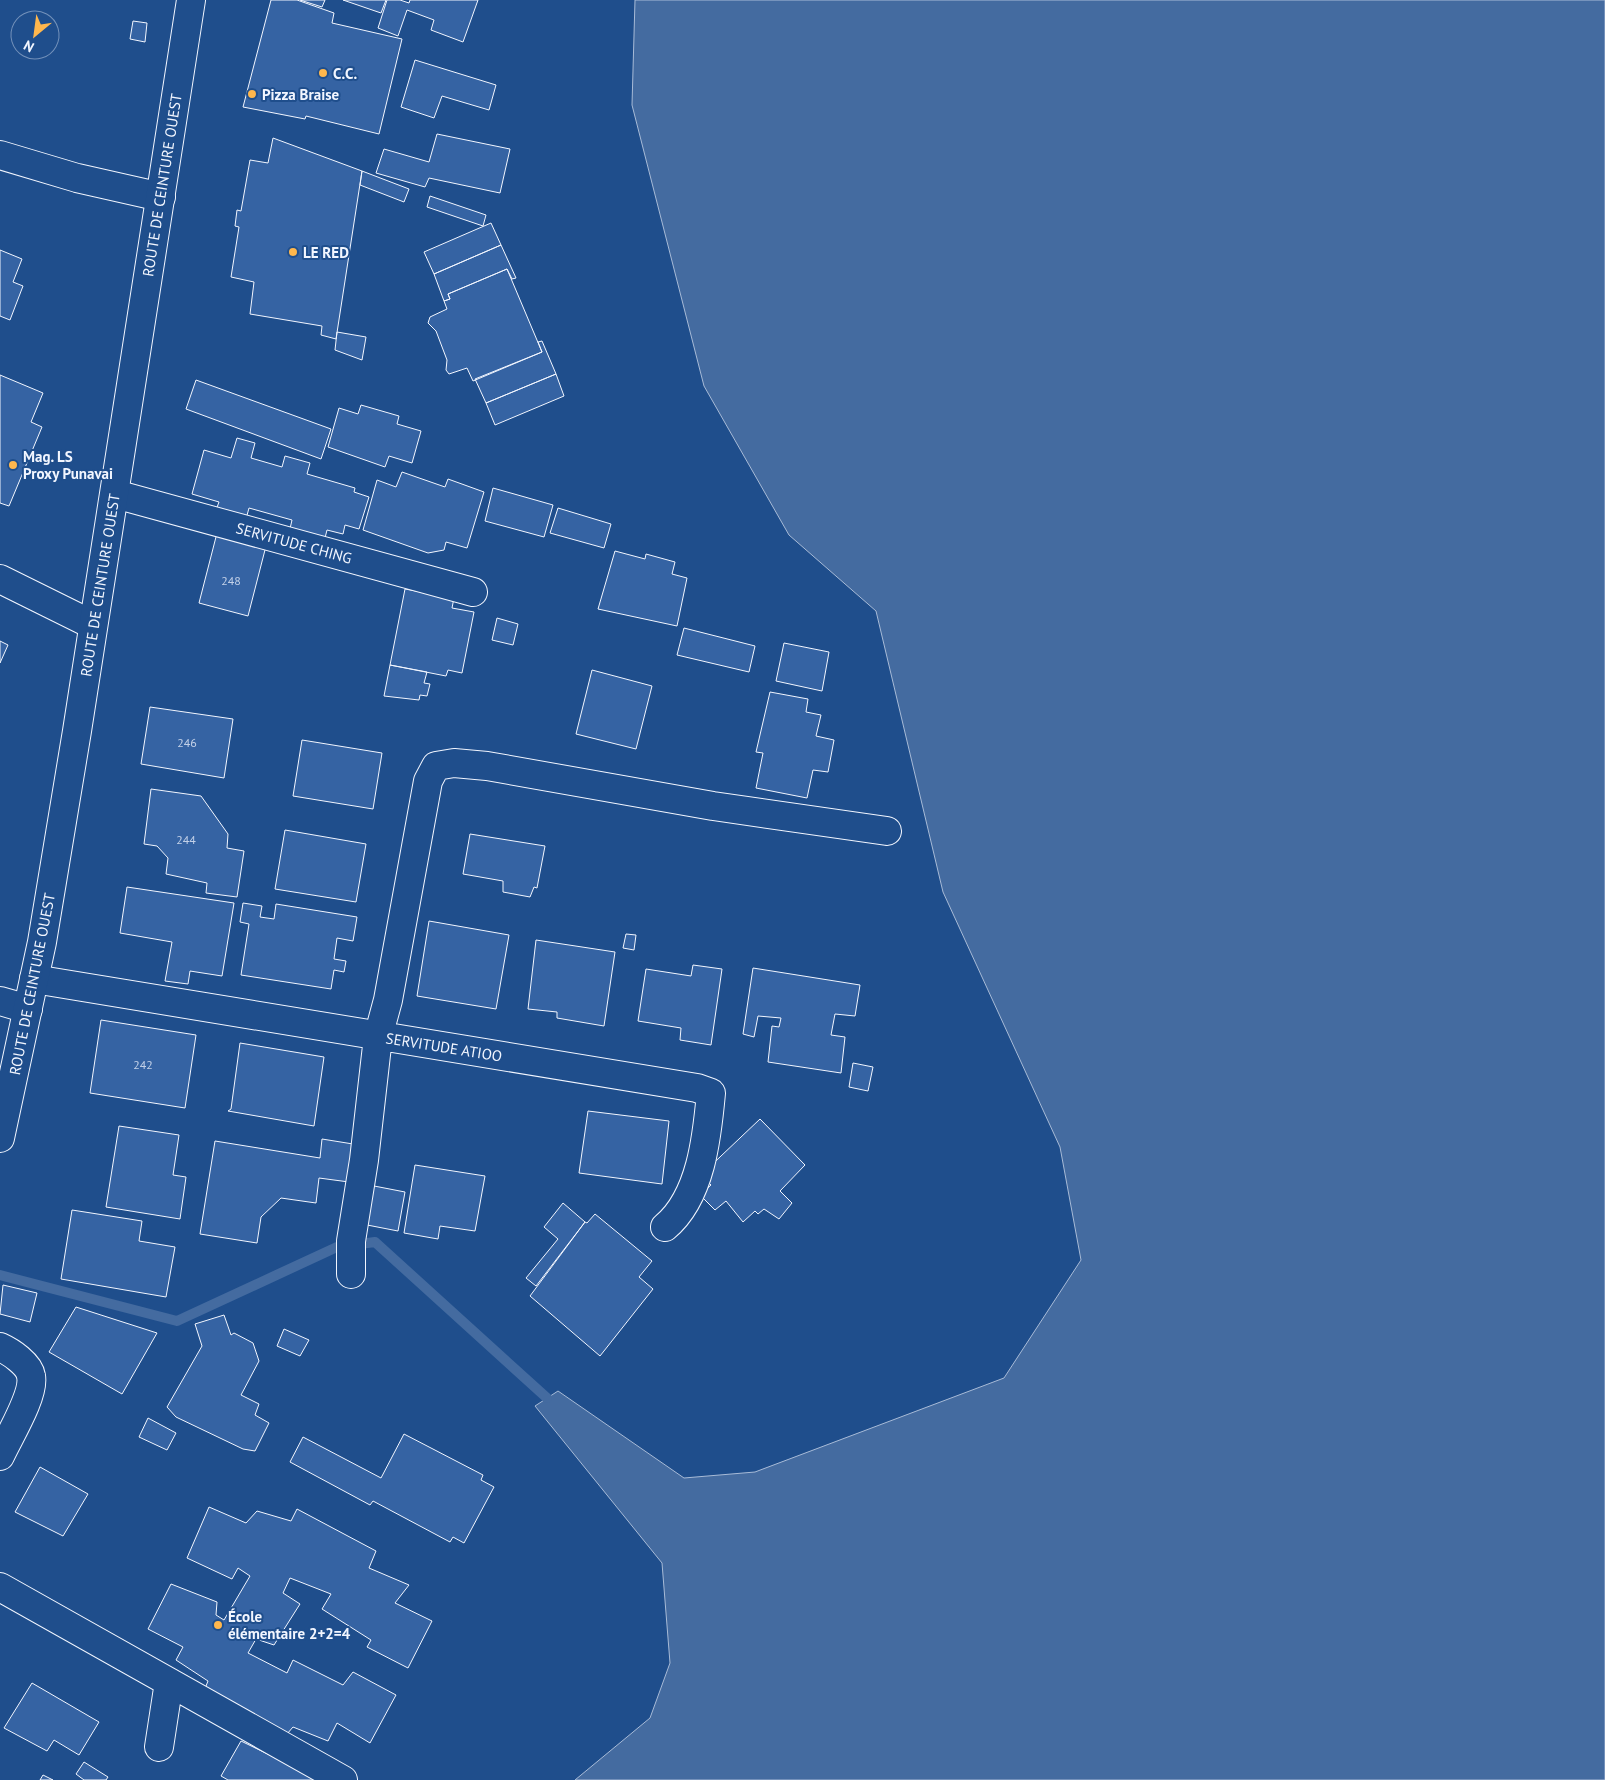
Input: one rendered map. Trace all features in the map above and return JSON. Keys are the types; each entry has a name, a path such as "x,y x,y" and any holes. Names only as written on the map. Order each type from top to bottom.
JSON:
{"street":[{"name":"ROUTE DE CEINTURE OUEST","path":"0,1138 34,978 115,494 191,0"},
{"path":"0,156 77,178 161,197"},
{"name":"SERVITUDE CHING","path":"115,494 473,592"},
{"path":"0,579 93,625"},
{"path":"351,1274 351,1241 364,1160 378,1036 388,1000 428,781 436,766 454,763 487,766 713,806 887,831"},
{"name":"SERVITUDE ATIOO","path":"34,978 378,1036 574,1066 696,1088 710,1093 708,1123 695,1181 678,1216 665,1227"},
{"path":"0,1001 28,1009"},
{"path":"0,1347 22,1362 31,1374 32,1386 0,1456"},
{"path":"0,1587 278,1746 343,1780"},
{"path":"159,1747 169,1682"}],"water":[{"path":"635,0 1605,0 1605,1780 575,1780 650,1718 670,1663 662,1563 535,1406 558,1391 684,1478 755,1472 1004,1378 1081,1260 1060,1147 943,892 876,611 789,535 704,386 632,105"}],"building":[{"name":"C.C.","path":"271,0 297,0 334,13 332,23 402,39 379,134 306,116 305,119 243,107"},
{"path":"300,0 325,0 322,7"},
{"path":"343,0 386,0 381,13"},
{"path":"387,0 400,0 409,3 410,0 478,0 463,42 431,30 434,20 407,10 398,36 378,28"},
{"path":"133,21 147,23 145,42 130,39"},
{"path":"415,60 496,85 489,110 442,96 434,118 401,107"},
{"path":"437,134 510,149 500,193 429,178 425,187 376,173 384,149 429,162"},
{"name":"LE RED","path":"273,138 362,171 336,339 321,335 322,326 250,314 254,282 231,277 239,227 235,226 237,210 241,211 250,160 268,163"},
{"path":"362,171 409,189 404,202 360,185"},
{"path":"430,196 486,215 483,226 427,207"},
{"path":"491,223 501,245 434,274 424,252"},
{"path":"501,245 516,278 512,279 507,269 448,294 450,299 444,301 434,274"},
{"path":"0,250 22,259 13,282 23,286 10,320 0,316"},
{"path":"507,269 542,352 473,381 467,368 449,374 446,370 447,360 436,331 428,323 430,317 447,309 444,301 450,299 448,294"},
{"path":"337,332 366,337 362,360 335,350"},
{"path":"542,341 556,374 486,403 475,379 542,352 538,342"},
{"path":"556,374 564,396 495,425 486,403"},
{"name":"Mag. LS Proxy Punavai","path":"0,375 43,393 31,422 42,427 9,506 0,503"},
{"path":"196,380 331,429 321,459 186,409"},
{"path":"361,405 399,416 397,424 421,431 412,463 389,456 385,467 328,447 339,408 358,414"},
{"path":"237,438 255,443 251,458 282,467 285,456 310,463 307,474 355,488 354,492 369,497 359,529 345,525 343,534 327,530 324,542 289,533 292,520 249,508 246,519 216,510 219,502 192,494 204,450 231,458"},
{"path":"402,472 445,487 448,479 484,492 467,548 446,542 444,550 428,553 363,530 377,480 396,487"},
{"path":"493,488 553,505 544,537 485,521"},
{"path":"558,508 611,524 604,548 550,533"},
{"path":"217,533 266,546 248,616 199,603"},
{"path":"615,551 645,559 646,554 675,562 672,574 687,578 677,626 598,609"},
{"path":"405,589 454,598 452,608 474,612 462,673 448,670 446,676 390,665"},
{"path":"497,618 518,624 513,645 492,640"},
{"path":"684,628 755,646 749,672 677,655"},
{"path":"0,641 8,645 0,663"},
{"path":"784,643 829,652 822,691 776,681"},
{"path":"390,665 427,672 424,683 430,684 427,696 420,695 419,700 384,696"},
{"path":"592,670 652,686 636,749 576,734"},
{"path":"770,692 808,699 806,712 821,715 816,736 834,740 828,772 813,770 807,798 756,788 763,753 756,752"},
{"path":"150,707 233,719 224,778 141,764"},
{"path":"302,740 382,753 373,809 293,796"},
{"path":"151,789 201,796 228,834 227,848 244,851 237,897 206,893 207,883 166,874 168,858 157,846 144,844"},
{"path":"285,830 366,844 356,902 275,889"},
{"path":"470,834 545,846 537,888 534,887 530,897 503,892 503,881 463,874"},
{"path":"127,887 234,903 222,976 190,971 188,984 165,981 172,942 120,933"},
{"path":"243,903 262,906 260,917 274,919 276,904 357,917 353,941 337,938 334,959 346,961 344,972 334,970 331,989 241,975 249,924 240,922"},
{"path":"429,921 509,935 496,1009 417,996"},
{"path":"626,934 636,935 634,950 623,948"},
{"path":"536,940 615,952 604,1026 557,1018 557,1012 528,1009"},
{"path":"693,965 722,969 711,1045 680,1040 681,1028 638,1021 646,969 691,976"},
{"path":"753,968 860,985 855,1016 835,1014 831,1035 845,1037 841,1073 768,1062 772,1026 779,1027 781,1018 758,1016 754,1037 743,1034"},
{"path":"101,1020 196,1035 185,1108 90,1093"},
{"path":"240,1043 324,1057 314,1126 228,1111 231,1109"},
{"path":"853,1063 873,1067 868,1091 849,1087"},
{"path":"588,1111 669,1121 662,1184 579,1173"},
{"path":"760,1119 805,1165 780,1191 792,1203 779,1219 764,1209 758,1214 755,1211 743,1222 726,1201 715,1210 700,1195 711,1185 701,1175"},
{"path":"119,1126 179,1135 173,1175 186,1177 180,1219 106,1207"},
{"path":"322,1139 353,1144 349,1182 319,1178 316,1203 281,1198 261,1217 257,1243 200,1234 215,1141 320,1158"},
{"path":"415,1165 485,1176 475,1231 440,1226 438,1239 404,1233"},
{"path":"369,1185 405,1192 398,1231 362,1224"},
{"path":"563,1203 585,1222 536,1286 526,1278 558,1239 544,1227"},
{"path":"72,1210 142,1221 139,1241 175,1247 166,1297 61,1279"},
{"path":"595,1214 652,1261 639,1277 653,1289 600,1356 530,1296 585,1222 587,1223"},
{"path":"3,1285 37,1293 30,1322 0,1314"},
{"path":"76,1307 157,1333 122,1394 49,1352"},
{"path":"224,1315 231,1335 234,1333 253,1343 259,1361 241,1395 259,1404 255,1415 269,1423 255,1451 243,1449 176,1417 167,1407 202,1346 195,1324"},
{"path":"284,1329 309,1340 300,1356 277,1346"},
{"path":"148,1418 176,1433 167,1450 139,1437"},
{"path":"404,1434 483,1475 481,1480 494,1487 464,1543 453,1537 450,1542 373,1501 370,1505 290,1462 303,1437 381,1478"},
{"path":"40,1467 88,1494 63,1536 15,1512"},
{"name":"École élémentaire 2+2=4","path":"209,1507 246,1523 257,1511 291,1521 297,1509 376,1551 369,1568 409,1585 395,1603 432,1621 408,1668 367,1647 371,1640 322,1609 331,1594 290,1578 283,1593 300,1604 274,1645 256,1639 248,1653 287,1673 293,1660 343,1685 353,1672 396,1695 370,1743 337,1723 328,1741 293,1727 281,1741 202,1696 208,1681 176,1660 183,1647 148,1629 171,1584 217,1602 216,1615 224,1620 250,1576 238,1568 232,1579 187,1558"},
{"path":"32,1683 99,1722 79,1755 54,1740 47,1751 4,1728"},
{"path":"241,1741 321,1780 228,1780 221,1776"},
{"path":"84,1762 108,1777 106,1780 84,1780 76,1774"},
{"path":"43,1775 53,1780 40,1780"}],"waterway":[{"path":"0,1275 177,1321 337,1247 375,1242 547,1398"}],"place":[{"name":"C.C.","path":"323,73"},
{"name":"Pizza Braise","path":"252,94"},
{"name":"LE RED","path":"293,252"},
{"name":"Mag. LS Proxy Punavai","path":"13,465"},
{"name":"École élémentaire 2+2=4","path":"218,1625"}]}
